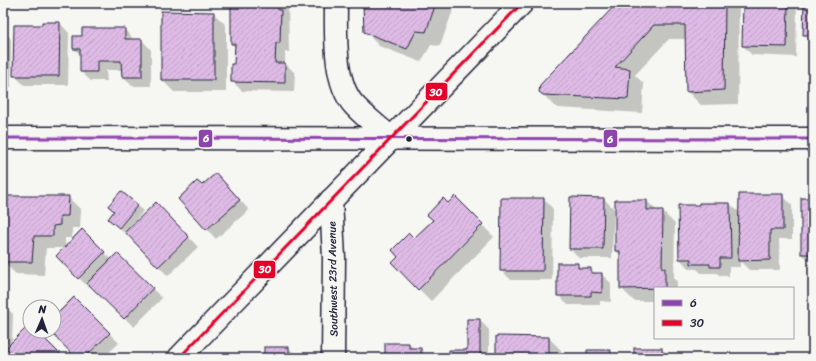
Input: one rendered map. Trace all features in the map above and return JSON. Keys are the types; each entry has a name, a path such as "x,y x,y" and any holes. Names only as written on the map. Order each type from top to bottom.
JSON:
{"street":[{"path":"336,3 336,52 342,81 353,104 391,138"},
{"path":"179,358 522,3"},
{"path":"3,138 813,139"},
{"name":"Southwest 23rd Avenue","path":"331,200 334,258 333,358"}],"building":[{"path":"231,3 278,3 278,10 281,10 280,43 276,43 275,63 285,63 285,83 231,82 231,64 234,64 235,44 231,44"},
{"path":"363,3 436,3 426,32 416,31 407,49 364,32"},
{"path":"617,3 725,3 724,90 686,92 685,25 654,25 615,67 630,69 628,99 543,95 539,92 540,85"},
{"path":"743,3 788,3 787,47 742,46"},
{"path":"804,3 813,3 813,35 803,35"},
{"path":"161,11 214,12 214,80 161,80"},
{"path":"42,22 60,22 59,76 13,76 14,25 42,25"},
{"path":"82,28 125,28 125,39 142,39 142,77 122,77 121,61 97,61 97,72 80,72 80,49 73,49 73,36 82,36"},
{"path":"216,173 240,200 206,230 178,199 197,181 202,185"},
{"path":"121,191 138,205 119,228 108,219 114,211 108,206"},
{"path":"739,194 783,194 783,230 770,230 770,260 738,261"},
{"path":"3,196 69,196 68,216 60,216 60,225 53,226 53,236 34,236 32,262 3,262"},
{"path":"455,196 483,224 418,290 392,263 398,257 392,250 409,233 414,238 433,220 427,215 443,198 448,203"},
{"path":"570,197 604,198 603,249 569,249"},
{"path":"501,198 544,198 543,271 500,271"},
{"path":"801,198 813,198 813,254 801,254"},
{"path":"615,200 647,200 647,210 663,210 662,268 665,268 665,287 620,289 620,251 615,251"},
{"path":"156,202 189,237 158,267 125,232"},
{"path":"699,203 730,203 731,258 720,258 720,267 710,267 710,264 691,264 691,259 679,259 678,205 699,205"},
{"path":"82,229 105,252 78,279 56,256"},
{"path":"117,253 153,288 124,319 87,283"},
{"path":"557,263 578,263 578,268 591,268 591,273 602,273 602,293 591,292 591,296 557,296"},
{"path":"74,297 110,333 84,358 76,358 58,339 62,339 62,309"},
{"path":"467,319 480,319 480,358 449,358 449,350 467,350"},
{"path":"22,332 22,339 45,339 64,358 17,358 6,348"},
{"path":"809,334 813,334 813,358 809,358"},
{"path":"496,336 549,337 549,358 496,358"},
{"path":"385,343 409,343 409,348 421,348 421,358 385,358"},
{"path":"264,347 289,347 289,358 264,358"},
{"path":"634,348 662,348 662,358 634,358"},
{"path":"587,350 611,350 610,358 587,358"}],"transit line":[{"name":"30","path":"179,358 522,3"},
{"name":"6","path":"3,138 813,139"}]}
